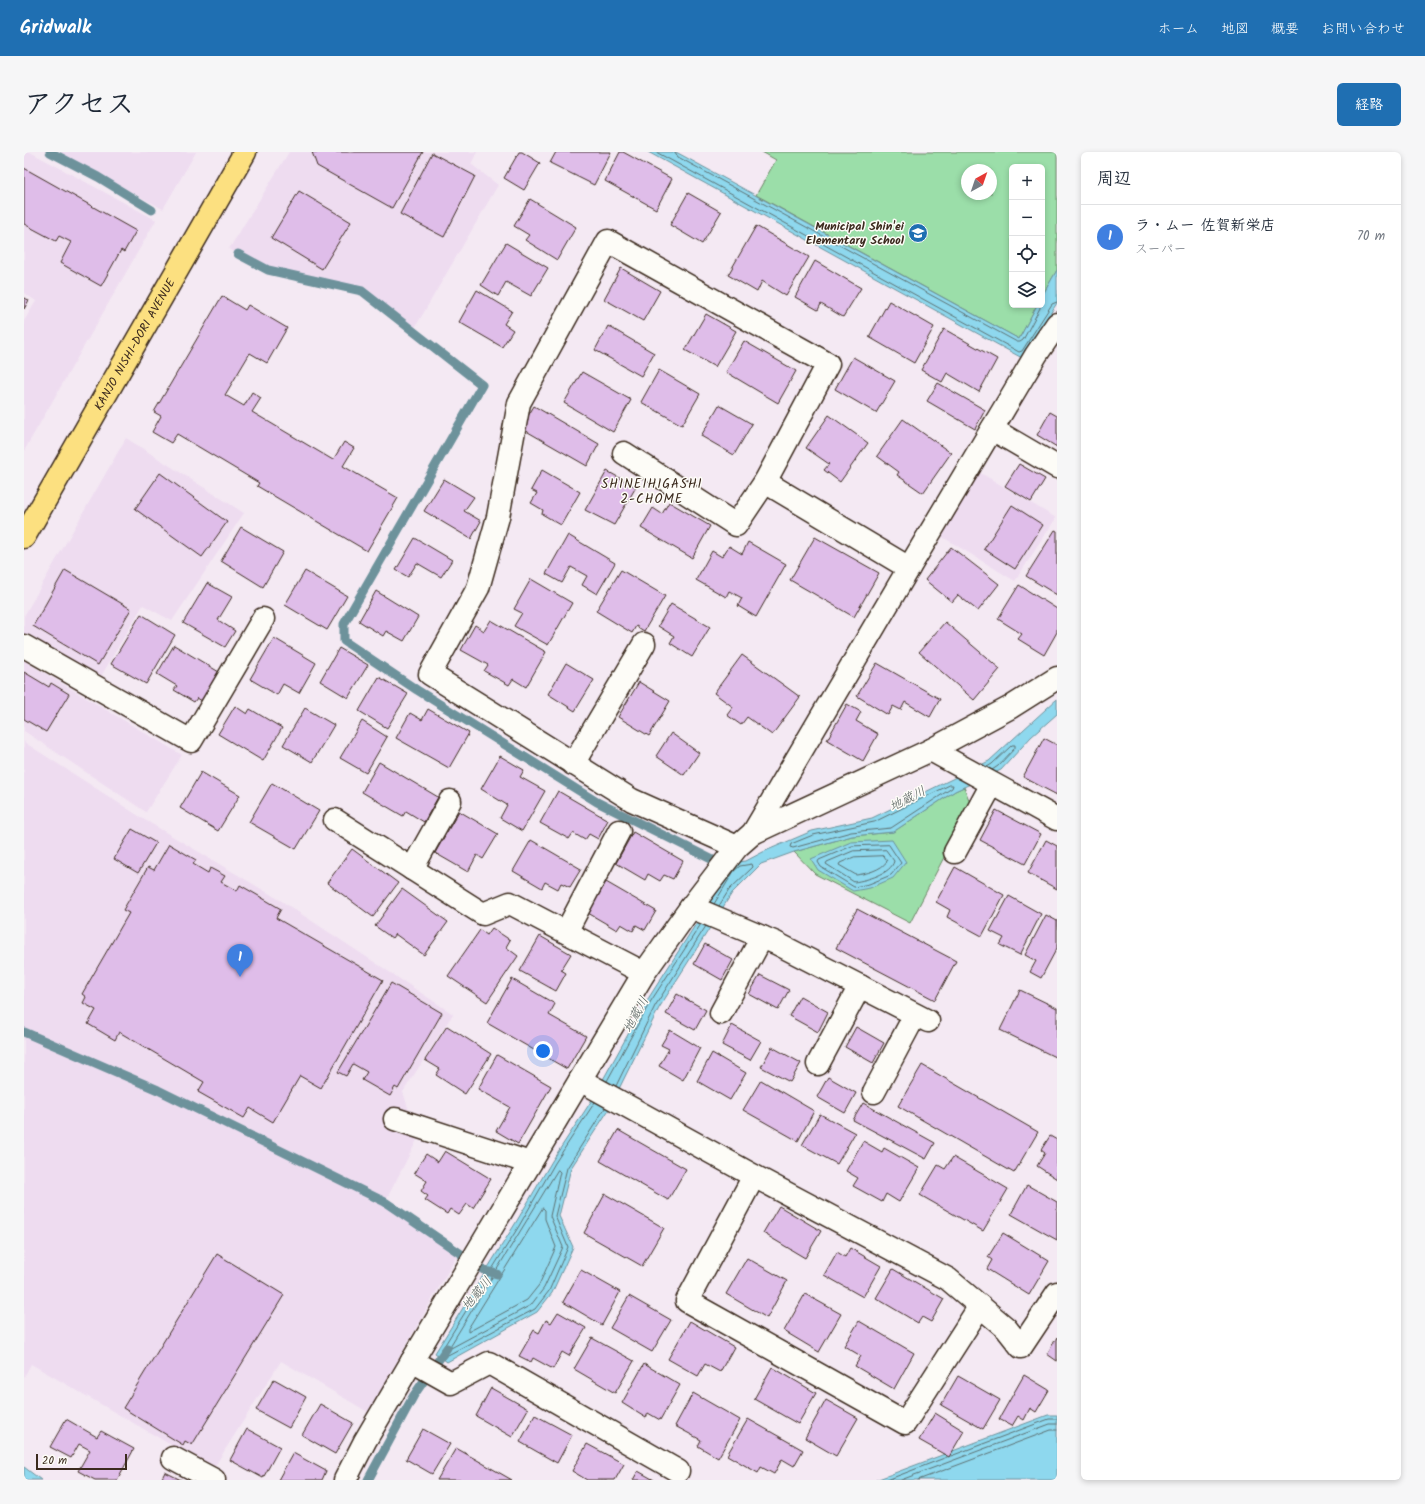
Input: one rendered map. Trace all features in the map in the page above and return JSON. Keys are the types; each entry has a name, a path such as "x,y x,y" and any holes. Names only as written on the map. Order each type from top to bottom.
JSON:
{"highway":[{"name":"KANJO NISHI-DORI AVENUE","path":"24,536 245,152"}],"street":[{"path":"624,453 736,525 765,482 828,364 608,241 519,403 498,517 478,588 430,674 632,800 737,847"},
{"path":"753,833 1036,355 1057,324"},
{"path":"992,429 1057,467"},
{"path":"765,482 909,568"},
{"path":"24,646 191,741 263,620"},
{"path":"573,764 644,644"},
{"path":"345,1480 365,1441 412,1361 644,973 691,907 737,847 753,833 931,750 1011,707 1057,678"},
{"path":"931,750 1057,819"},
{"path":"955,852 992,784"},
{"path":"412,869 450,801"},
{"path":"335,820 483,914 510,903 644,973"},
{"path":"566,932 619,831"},
{"path":"691,907 776,943 922,1018 874,1092"},
{"path":"721,1013 762,938"},
{"path":"818,1064 860,986"},
{"path":"580,1080 754,1176 948,1279 1006,1328 1021,1347 1057,1293"},
{"path":"395,1119 530,1163"},
{"path":"754,1176 687,1301 905,1423 980,1306"},
{"path":"412,1361 451,1383 489,1363 678,1471"},
{"path":"174,1458 214,1480"}],"shaded area":[{"path":"24,152 30,152 156,220 24,451 24,321 36,301 24,293"},
{"path":"56,152 196,152 163,209"},
{"path":"289,152 477,152 471,164 498,185 413,331 362,291 268,270 229,249"},
{"path":"126,438 244,513 172,621 143,605 100,678 24,633 24,616"},
{"path":"979,472 1056,518 1015,581 941,536"},
{"path":"24,661 182,755 146,812 24,731"},
{"path":"24,742 145,820 280,900 453,1014 403,1092 418,1138 385,1202 459,1252 368,1412 281,1361 213,1469 31,1364 24,1377"}],"green space":[{"name":"Municipal Shin'ei Elementary School","path":"762,152 1057,152 1057,270 1045,291 1045,164 1009,164 1009,308 1035,308 1019,339 756,195 776,160"},
{"path":"964,787 971,805 910,923 815,874 794,852 852,836 893,832 955,791"}],"water":[{"path":"648,152 676,152 1019,339 1035,308 1045,308 1045,291 1057,270 1057,303 1022,358"},
{"path":"1057,699 1057,714 1031,737 1001,770 955,791 893,832 852,836 794,852 761,864 732,893 659,1008 608,1111 571,1168 559,1216 573,1247 552,1293 537,1312 447,1362 435,1353 552,1161 590,1103 646,1002 731,869 738,862 746,861 812,831 872,818 989,761"},
{"path":"892,840 906,862 893,878 870,888 853,891 818,870 811,859 851,842"},
{"path":"1048,1415 1057,1415 1057,1480 876,1480"},
{"path":"24,1467 41,1480 24,1480"}],"building":[{"path":"312,152 423,152 392,208 317,166"},
{"path":"519,152 522,152 540,163 524,190 504,178"},
{"path":"556,152 611,152 594,185 550,163"},
{"path":"620,152 623,152 672,179 656,209 605,181"},
{"path":"432,153 475,176 444,237 400,214"},
{"path":"24,168 136,231 124,252 121,250 101,286 60,263 71,242 59,236 56,241 24,224"},
{"path":"299,191 351,222 322,269 271,238"},
{"path":"688,193 721,212 702,244 670,225"},
{"path":"530,199 576,227 557,260 525,240 529,235 514,226"},
{"path":"756,226 809,257 786,296 762,281 757,292 728,275"},
{"path":"506,243 548,268 531,296 506,282 498,296 481,285"},
{"path":"815,261 861,288 843,317 821,304 818,310 795,297"},
{"path":"621,268 660,291 643,321 604,299"},
{"path":"477,290 512,311 504,324 513,330 502,347 459,322"},
{"path":"222,296 245,310 248,305 287,328 267,363 250,353 225,395 244,406 252,392 261,398 252,412 333,460 344,442 354,448 343,466 398,498 367,551 257,486 259,483 177,434 171,443 152,432 161,416 154,412"},
{"path":"24,298 29,300 24,309"},
{"path":"889,301 934,327 914,363 869,337"},
{"path":"706,314 736,331 715,367 685,350"},
{"path":"608,326 654,353 641,376 595,350"},
{"path":"944,329 997,359 979,392 947,373 942,382 921,370"},
{"path":"744,341 796,371 778,403 726,372"},
{"path":"853,357 895,381 876,413 835,389"},
{"path":"659,370 700,394 682,425 641,402"},
{"path":"582,372 631,400 613,432 564,403"},
{"path":"938,383 985,410 975,429 927,401"},
{"path":"719,405 752,424 734,455 701,436"},
{"path":"534,406 599,444 587,466 521,428"},
{"path":"1050,412 1057,416 1057,447 1037,435"},
{"path":"829,415 868,443 840,482 824,470 829,464 806,448"},
{"path":"903,419 951,453 923,493 897,475 899,472 877,456"},
{"path":"1019,464 1045,479 1031,502 1005,486"},
{"path":"542,470 580,492 561,525 542,514 543,510 531,503 537,493 531,490"},
{"path":"607,471 636,487 614,525 585,510"},
{"path":"160,473 227,522 202,557 135,509"},
{"path":"444,479 474,497 464,511 481,521 471,539 424,511"},
{"path":"669,502 710,526 692,558 641,528 653,508 662,514"},
{"path":"1012,505 1043,525 1015,569 984,549"},
{"path":"241,527 283,552 263,587 221,561"},
{"path":"1055,530 1057,531 1057,595 1026,576"},
{"path":"568,535 615,563 597,594 582,585 587,576 571,567 562,583 546,574"},
{"path":"815,537 879,573 854,617 790,580"},
{"path":"415,538 452,560 441,577 417,563 408,577 396,570"},
{"path":"748,542 786,564 756,617 738,606 742,598 729,591 726,597 696,580 712,551 722,557 729,546 742,554"},
{"path":"951,547 999,584 978,611 958,595 952,602 925,580"},
{"path":"65,570 131,609 98,665 33,626"},
{"path":"621,570 665,596 644,631 636,626 632,633 596,611"},
{"path":"305,571 347,596 327,630 285,605"},
{"path":"531,579 572,603 548,645 514,626 522,613 514,609"},
{"path":"207,583 232,597 218,620 235,631 225,647 183,623"},
{"path":"1019,585 1057,609 1057,632 1044,655 1018,639 1022,634 998,619"},
{"path":"376,591 418,617 404,641 386,631 383,636 359,621"},
{"path":"671,604 710,627 692,657 670,643 674,636 658,626"},
{"path":"141,614 175,635 146,684 111,664"},
{"path":"491,620 546,652 526,687 513,679 509,685 484,671 488,665 461,650 475,625 484,631"},
{"path":"945,622 1000,669 974,700 919,652"},
{"path":"274,638 316,663 299,693 283,684 277,695 250,679"},
{"path":"174,645 219,672 202,701 197,698 194,702 174,690 177,686 157,674"},
{"path":"339,648 368,665 348,698 320,681"},
{"path":"742,655 800,697 772,735 747,717 741,725 727,715 733,707 714,693"},
{"path":"566,663 594,680 575,711 548,694"},
{"path":"877,663 940,699 930,717 905,702 901,710 893,706 888,715 857,696"},
{"path":"24,672 49,687 51,683 69,694 46,732 24,719"},
{"path":"379,677 408,694 387,728 359,711"},
{"path":"639,682 670,701 649,736 618,717"},
{"path":"847,704 861,712 856,721 878,734 863,761 827,740"},
{"path":"235,706 247,714 250,709 282,728 263,761 218,734"},
{"path":"305,708 334,725 312,762 283,745"},
{"path":"428,709 469,733 449,768 396,738 410,713 422,720"},
{"path":"362,721 387,737 366,773 340,758"},
{"path":"671,733 699,753 684,775 656,756"},
{"path":"1044,738 1057,745 1057,795 1023,777"},
{"path":"500,756 524,770 520,777 545,791 522,831 500,818 507,805 481,789"},
{"path":"379,762 438,797 424,822 406,811 403,816 362,792"},
{"path":"201,772 240,795 218,831 180,808"},
{"path":"272,783 319,811 296,849 249,822"},
{"path":"558,791 608,820 598,839 589,834 585,840 573,833 569,839 540,823"},
{"path":"996,810 1041,834 1025,864 980,840"},
{"path":"459,811 498,834 483,859 477,855 468,872 435,853"},
{"path":"132,829 156,843 138,873 114,859"},
{"path":"633,832 683,861 673,879 664,875 660,881 648,874 645,880 616,863"},
{"path":"531,840 581,869 570,887 561,883 558,889 545,882 542,888 513,871"},
{"path":"1046,840 1057,846 1057,889 1028,873"},
{"path":"169,844 196,860 193,864 208,873 210,868 225,876 221,882 237,891 240,885 281,909 276,918 383,980 321,1088 300,1076 273,1122 250,1108 244,1118 198,1092 204,1082 119,1032 115,1040 88,1024 96,1010 83,1003 86,997 82,994 129,913 123,910 148,867 154,870"},
{"path":"352,849 398,883 373,917 327,883"},
{"path":"955,867 1004,895 982,936 947,917 950,910 936,902"},
{"path":"606,882 656,911 645,930 636,925 633,931 621,924 617,930 588,913"},
{"path":"402,889 448,922 424,955 395,934 392,938 375,926"},
{"path":"1009,896 1041,914 1020,955 1000,945 1004,938 990,931"},
{"path":"857,909 956,961 935,1000 836,948"},
{"path":"1046,915 1057,921 1057,948 1041,978 1030,972 1036,961 1025,955"},
{"path":"492,928 510,940 506,947 518,956 487,1002 448,976 480,930 487,935"},
{"path":"540,936 571,954 561,970 566,973 556,991 520,971"},
{"path":"705,944 733,960 722,980 694,964"},
{"path":"760,975 789,990 778,1010 749,994"},
{"path":"512,979 555,1004 549,1015 586,1036 567,1069 487,1023"},
{"path":"391,983 442,1013 398,1089 395,1087 390,1096 362,1080 367,1072 353,1064 346,1076 338,1072"},
{"path":"1020,990 1057,1008 1057,1058 1000,1030"},
{"path":"677,994 706,1010 695,1030 666,1014"},
{"path":"800,996 828,1012 818,1032 789,1016"},
{"path":"732,1025 761,1041 750,1060 722,1045"},
{"path":"447,1026 491,1054 465,1094 436,1075 440,1069 425,1060"},
{"path":"856,1027 884,1043 873,1063 845,1047"},
{"path":"670,1030 700,1048 683,1080 659,1066 669,1049 661,1045"},
{"path":"772,1047 801,1063 790,1082 761,1067"},
{"path":"712,1053 746,1073 730,1100 697,1081"},
{"path":"497,1055 551,1086 518,1144 496,1131 510,1107 478,1089"},
{"path":"922,1065 1038,1132 1014,1173 898,1106"},
{"path":"828,1077 856,1093 845,1113 817,1097"},
{"path":"761,1080 814,1111 798,1141 743,1110"},
{"path":"863,1103 935,1143 926,1159 853,1120"},
{"path":"820,1114 855,1133 837,1164 802,1145"},
{"path":"618,1130 686,1169 668,1200 600,1161"},
{"path":"1050,1136 1057,1140 1057,1179 1037,1166 1045,1153 1041,1150"},
{"path":"863,1141 882,1152 884,1148 919,1168 899,1202 886,1194 882,1202 853,1186 858,1178 846,1171"},
{"path":"445,1151 491,1179 473,1208 467,1204 459,1215 450,1209 447,1214 425,1200 428,1196 421,1191 427,1181 414,1173 426,1154 438,1162"},
{"path":"953,1157 1008,1189 983,1231 920,1195 938,1165 945,1169"},
{"path":"1027,1185 1057,1202 1057,1240 1011,1214"},
{"path":"605,1194 664,1228 642,1266 584,1233"},
{"path":"779,1206 821,1231 805,1258 763,1233"},
{"path":"1003,1233 1049,1261 1029,1295 987,1269 992,1260 988,1257"},
{"path":"850,1248 881,1266 863,1297 824,1275 837,1252 845,1257"},
{"path":"217,1254 284,1295 192,1445 185,1441 183,1445 123,1408"},
{"path":"747,1258 787,1281 767,1318 726,1294"},
{"path":"893,1269 944,1299 931,1322 922,1317 918,1323 876,1298"},
{"path":"581,1270 620,1292 602,1325 563,1302"},
{"path":"805,1294 841,1314 819,1352 784,1331"},
{"path":"629,1296 671,1320 652,1352 610,1328"},
{"path":"558,1312 586,1328 569,1356 562,1352 553,1369 533,1358 531,1362 519,1356 534,1330 539,1333 546,1320 551,1323"},
{"path":"690,1321 734,1347 720,1372 705,1364 698,1376 668,1359"},
{"path":"859,1321 914,1353 894,1389 855,1366 861,1356 844,1346"},
{"path":"1057,1337 1057,1361 1047,1354"},
{"path":"592,1338 634,1361 615,1393 574,1369"},
{"path":"644,1364 680,1385 660,1420 648,1413 646,1418 622,1403"},
{"path":"772,1367 816,1393 798,1424 754,1399"},
{"path":"1024,1375 1049,1390 1036,1412 1030,1408 1024,1420 1018,1416 1012,1426 999,1419"},
{"path":"958,1376 1000,1400 983,1429 941,1405"},
{"path":"274,1379 306,1397 289,1428 256,1410"},
{"path":"491,1388 528,1409 512,1437 476,1416"},
{"path":"693,1393 740,1420 718,1458 698,1446 701,1440 675,1426"},
{"path":"826,1400 858,1418 836,1456 805,1438"},
{"path":"320,1404 353,1423 335,1454 302,1435"},
{"path":"935,1413 964,1431 949,1457 919,1440"},
{"path":"535,1415 572,1435 557,1463 520,1442"},
{"path":"66,1419 97,1437 101,1431 134,1449 117,1480 95,1480 78,1471 90,1450 79,1444 71,1458 50,1447"},
{"path":"748,1419 803,1450 794,1466 782,1459 774,1474 761,1467 758,1473 727,1455"},
{"path":"247,1429 280,1447 263,1478 230,1460"},
{"path":"423,1429 450,1444 432,1474 406,1459"},
{"path":"587,1444 624,1464 615,1480 587,1480 572,1471"},
{"path":"456,1448 512,1480 437,1480"},
{"path":"293,1453 326,1471 322,1480 278,1480"},
{"path":"638,1471 654,1480 633,1480"},
{"path":"165,1472 181,1480 161,1480"}],"waterway":[{"path":"50,152 98,177 152,210"},
{"path":"238,254 268,270 362,291 482,385 344,624 344,641 417,690 597,802 723,865"},
{"path":"24,1032 158,1090 385,1202 486,1271 497,1274"},
{"name":"地蔵川","path":"368,1480 414,1395 447,1348"}],"place":[{"name":"Municipal Shin'ei Elementary School","path":"918,233"},
{"name":"ラ・ムー 佐賀新栄店","path":"240,977"}],"district":[{"name":"SHINEIHIGASHI 2-CHOME","path":"652,490"}]}
